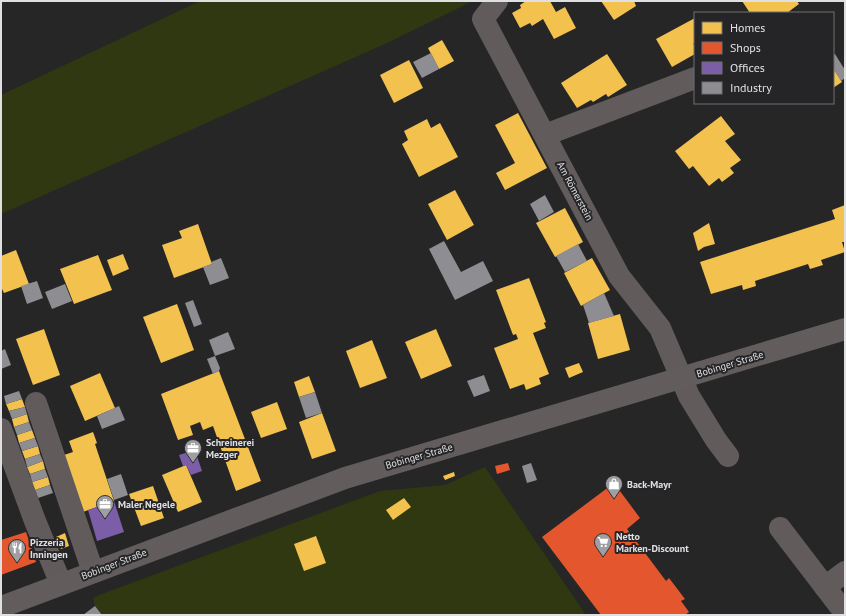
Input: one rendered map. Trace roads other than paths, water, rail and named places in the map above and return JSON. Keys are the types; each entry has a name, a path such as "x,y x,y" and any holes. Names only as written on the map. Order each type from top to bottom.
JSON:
{"main road":[{"name":"Bobinger Straße","path":"1,606 345,478 845,329"}],"street":[{"name":"Am Römerstein","path":"496,1 483,19 619,276 660,328 689,396 716,440 728,456"},
{"path":"545,134 694,78"},
{"path":"36,403 93,572"},
{"path":"1,429 35,522 61,584"},
{"path":"780,528 845,613"},
{"path":"825,587 845,572"},
{"path":"1,606 7,615"}],"place":[{"name":"Schreinerei Mezger","path":"193,463"},
{"name":"Back-Mayr","path":"614,499"},
{"name":"Maler Negele","path":"105,519"},
{"name":"Netto Marken-Discount","path":"603,557"},
{"name":"Pizzeria Inningen","path":"17,563"}]}
